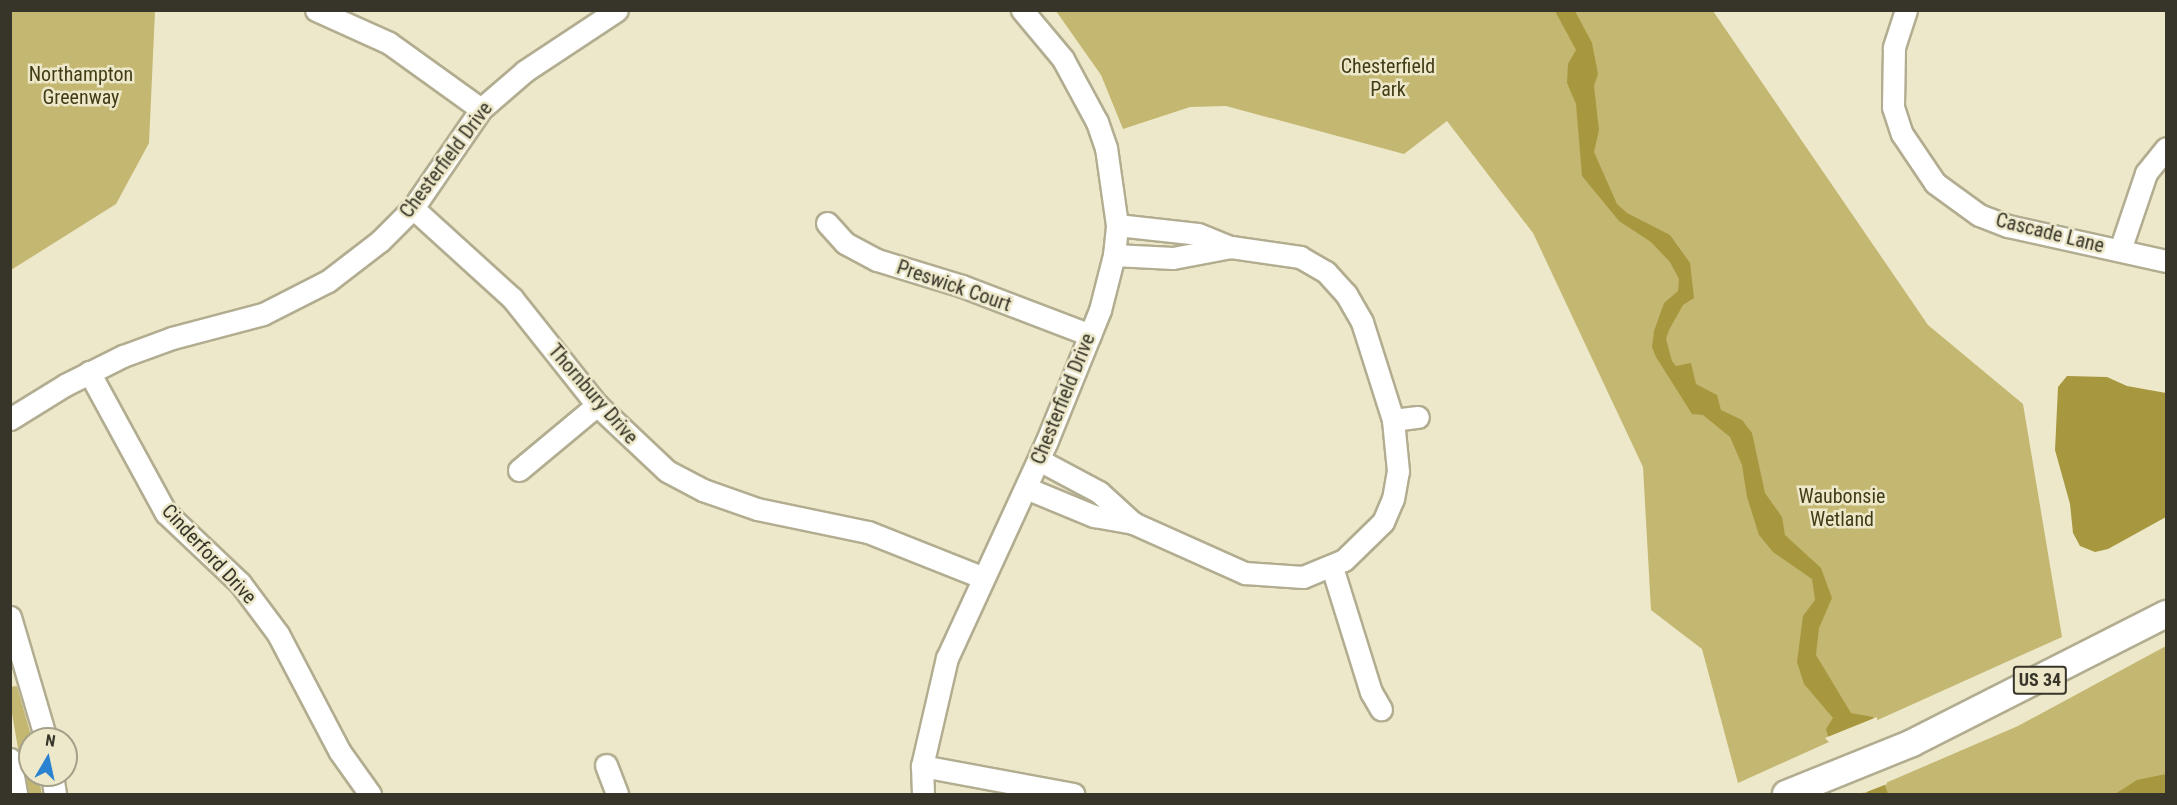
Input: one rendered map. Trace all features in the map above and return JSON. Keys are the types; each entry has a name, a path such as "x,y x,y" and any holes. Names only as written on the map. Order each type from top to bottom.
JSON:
{"main road":[{"name":"US 34","path":"1786,795 1911,743 2166,614"}],"street":[{"path":"315,10 389,43 481,109"},
{"name":"Chesterfield Drive","path":"10,419 89,372 172,338 263,314 328,281 380,242 412,208 481,109 525,70 617,10"},
{"name":"Chesterfield Drive","path":"923,795 922,766 947,658 981,577 1039,460 1090,335 1114,255 1117,225 1107,148 1084,91 1042,31 1022,10"},
{"name":"Cascade Lane","path":"1899,15 1890,78 1893,106 1902,134 1935,183 1979,215 2008,226 2166,261"},
{"path":"2120,250 2146,172 2166,148"},
{"name":"Thornbury Drive","path":"412,208 512,298 597,405 667,471 703,490 757,509 868,532 981,577"},
{"name":"Preswick Court","path":"826,223 845,243 877,260 962,286 1090,335"},
{"path":"1026,488 1094,516 1133,523 1245,573 1286,578 1332,567 1372,536 1390,508 1399,461 1393,420 1362,322 1346,294 1330,277 1300,258 1231,247 1198,234 1117,225"},
{"path":"1114,255 1181,257 1231,247"},
{"name":"Cinderford Drive","path":"89,372 166,513 240,583 278,634 340,752 369,794"},
{"path":"519,470 597,405"},
{"path":"1393,420 1418,417"},
{"path":"1039,460 1099,492 1133,523"},
{"path":"1332,567 1371,692 1381,708"},
{"path":"10,617 42,727"},
{"path":"10,759 16,795"},
{"path":"606,765 617,795"},
{"path":"922,766 1072,795"}],"green space":[{"name":"Northampton Greenway","path":"11,10 155,11 149,143 116,204 11,270"},
{"name":"Waubonsie Wetland","path":"1056,11 1713,11 1928,325 2023,404 2062,637 1738,783 1702,649 1651,610 1643,467 1533,233 1447,121 1404,154 1226,106 1190,107 1123,129 1101,75"},
{"path":"2166,646 2166,794 1860,794 2018,726"},
{"path":"17,686 29,727 18,727 18,748 11,708 10,687"},
{"path":"25,787 41,787 42,794 26,794"}],"shaded area":[{"path":"1555,11 1575,11 1592,43 1598,74 1594,86 1599,130 1594,152 1617,204 1627,213 1670,235 1690,263 1694,298 1683,305 1669,330 1666,339 1672,361 1676,366 1691,363 1696,384 1717,395 1721,410 1742,420 1752,433 1765,493 1782,517 1785,535 1821,568 1832,598 1819,628 1816,655 1851,713 1873,717 1878,733 1877,763 1888,794 1868,794 1847,755 1828,736 1826,729 1833,718 1804,684 1797,662 1803,616 1815,600 1812,579 1773,552 1759,535 1747,497 1742,465 1730,437 1703,415 1692,414 1656,357 1652,347 1654,331 1664,303 1678,291 1679,279 1670,262 1651,242 1619,221 1582,176 1576,104 1567,83 1568,64 1576,50"},
{"path":"2067,376 2107,377 2127,386 2166,393 2166,517 2108,549 2095,552 2080,546 2073,533 2070,504 2055,450 2058,387"},
{"path":"2166,774 2166,794 2115,794 2137,780"}],"pier":[{"path":"1877,717 1880,762 1887,784 1864,793 1844,757 1825,738"}],"park label":[{"name":"Chesterfield Park","path":"1388,78"}]}
